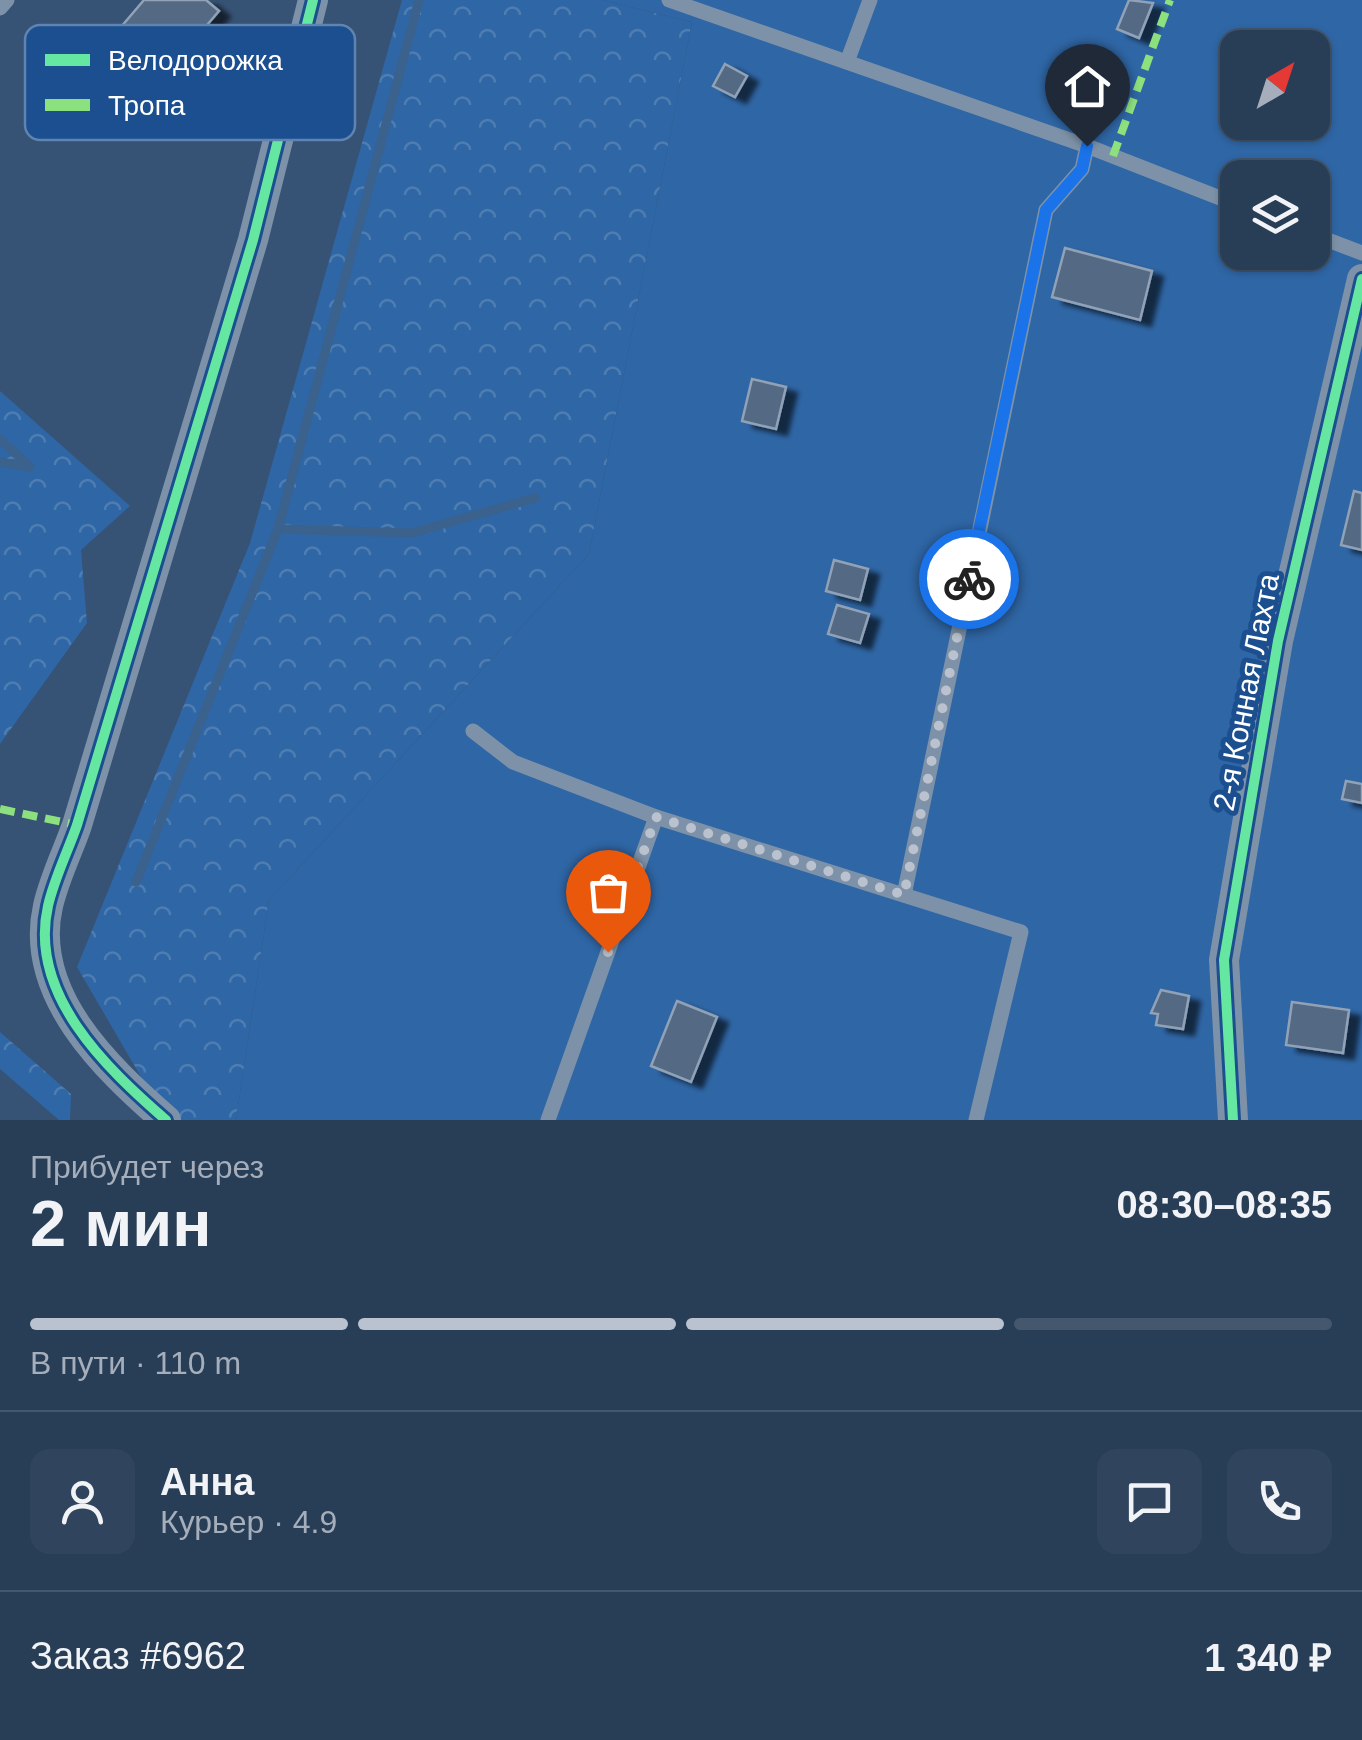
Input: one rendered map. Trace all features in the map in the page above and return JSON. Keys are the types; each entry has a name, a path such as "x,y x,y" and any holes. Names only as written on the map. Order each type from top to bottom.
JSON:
{"street":[{"path":"307,25 313,0"},
{"path":"166,1120 110,1071 50,976 48,906 77,826 252,240 277,140"},
{"name":"2-я Конная Лахта","path":"1233,1120 1224,960 1278,641 1362,279"}],"lane":[{"path":"0,8 7,0"},
{"path":"669,0 1087,146 1220,198"},
{"path":"847,62 870,0"},
{"path":"904,895 1046,210 1082,169 1087,146"},
{"path":"1330,241 1362,253"},
{"path":"473,732 513,762 656,817 1022,932 976,1120"},
{"path":"548,1120 656,817"}],"green space":[{"path":"402,0 602,0 692,22 589,554 269,900 236,1120 179,1120 155,1101 77,967 250,543"},
{"path":"602,0 1362,0 1362,1120 236,1120 269,900 589,554 692,22"},
{"path":"0,391 130,506 81,550 87,623 0,744"},
{"path":"0,1032 71,1094 70,1120 59,1120 0,1069"}],"building":[{"path":"144,0 206,0 219,11 207,25 123,25"},
{"path":"1129,0 1153,3 1139,38 1117,29"},
{"path":"725,64 747,76 735,97 713,86"},
{"path":"1065,248 1152,271 1140,320 1052,297"},
{"path":"752,379 786,387 776,429 742,421"},
{"path":"1354,491 1362,493 1362,550 1341,545"},
{"path":"834,560 868,569 860,600 826,591"},
{"path":"837,605 869,614 860,643 828,634"},
{"path":"1346,781 1362,784 1362,803 1342,799"},
{"path":"1161,990 1189,996 1183,1029 1156,1025 1158,1014 1151,1013"},
{"path":"677,1001 717,1017 691,1082 651,1066"},
{"path":"1292,1002 1349,1010 1343,1053 1286,1045"}],"waterway":[{"path":"136,882 278,529 419,0"},
{"path":"0,439 30,467 0,462"},
{"path":"278,529 412,533 535,498"}],"marked path":[{"path":"1113,156 1170,0"},
{"path":"0,809 77,825"}],"cycle path":[{"path":"307,25 313,0"},
{"path":"166,1120 97,1053 61,999 50,969 45,938 48,906 77,825 253,240 278,140"},
{"path":"1233,1120 1224,960 1278,641 1362,279"}],"way so far":[{"path":"608,952 656,817 904,895 969,579"}],"route":[{"path":"969,579 1046,210 1082,169 1087,146"}]}
